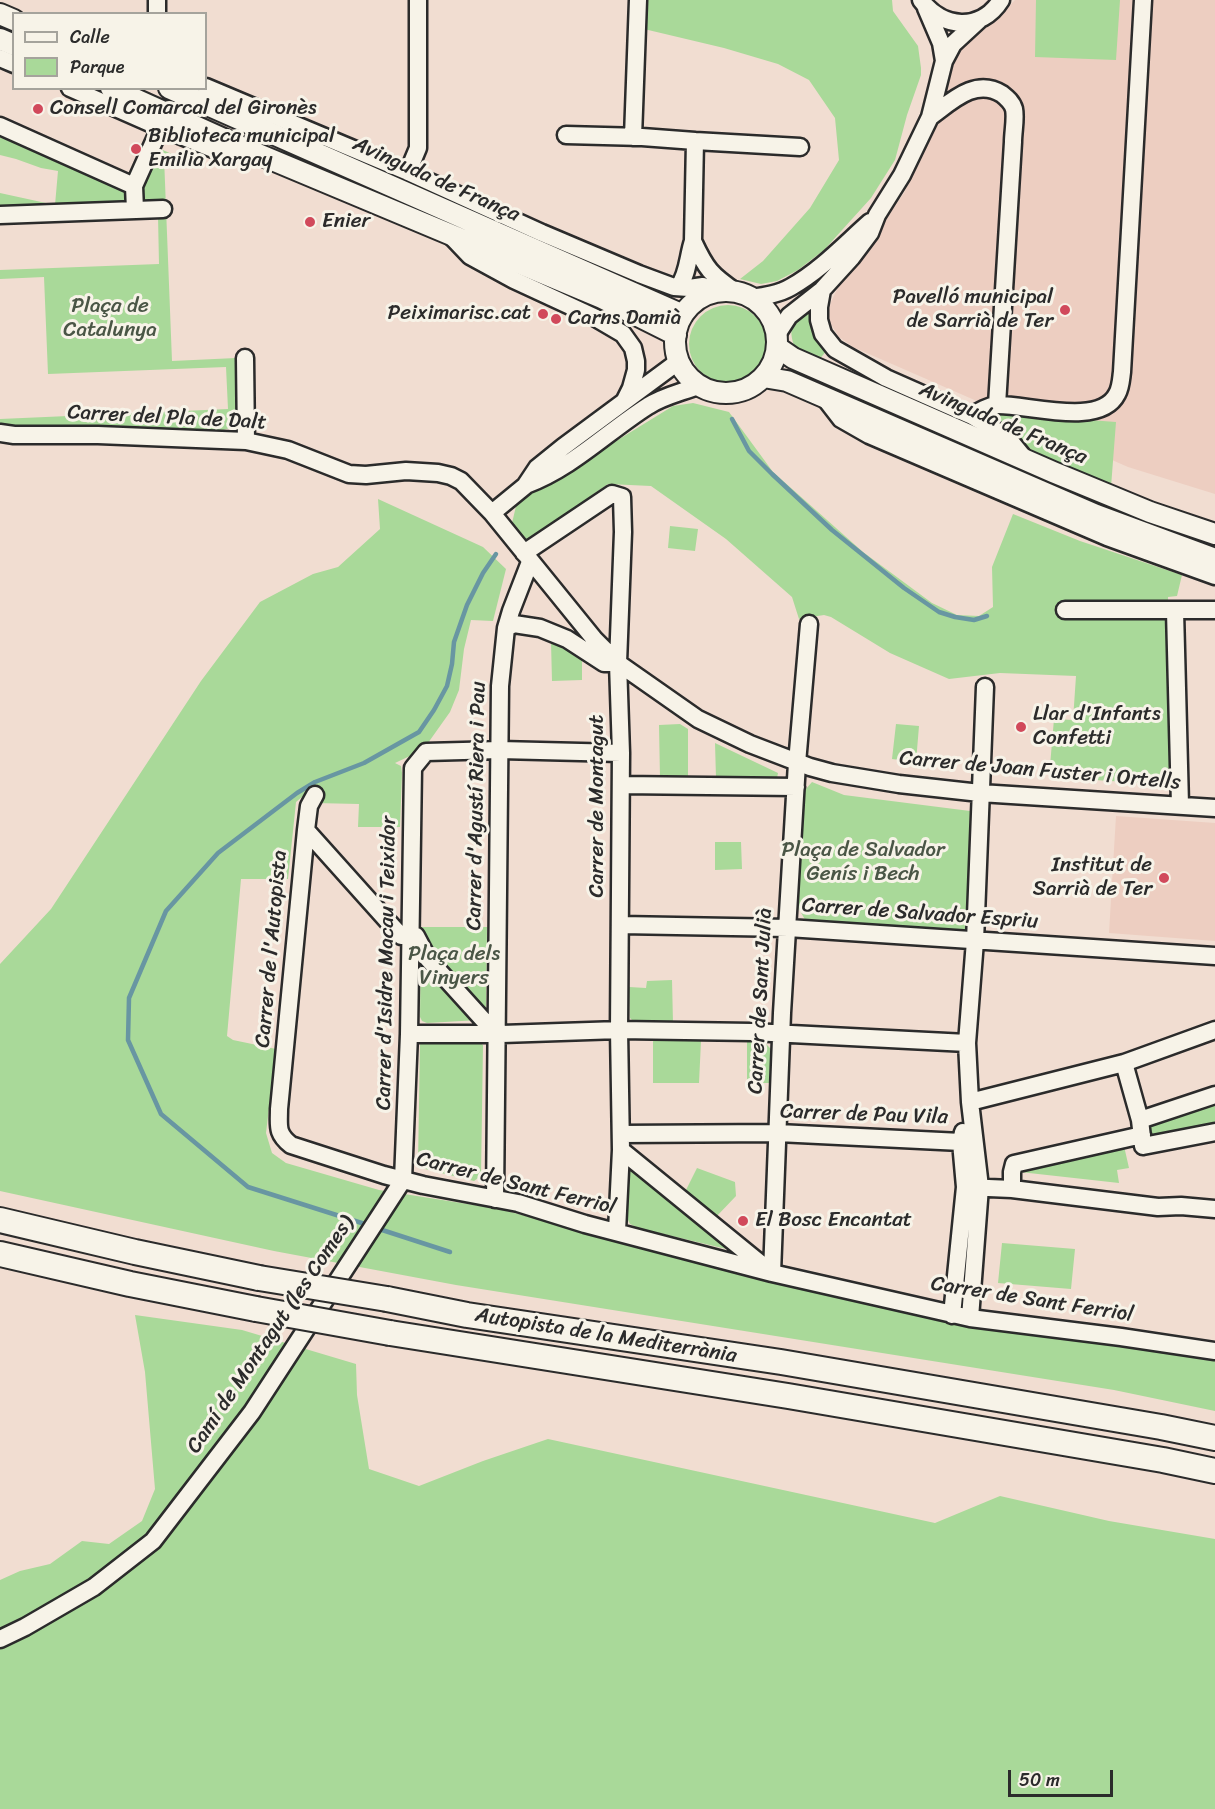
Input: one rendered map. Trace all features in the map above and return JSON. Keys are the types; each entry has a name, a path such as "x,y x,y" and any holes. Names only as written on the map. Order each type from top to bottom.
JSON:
{"highway":[{"name":"Autopista de la Mediterrània","path":"0,1220 259,1278 467,1315 827,1370 1161,1426 1215,1438"},
{"name":"Autopista de la Mediterrània","path":"0,1254 130,1284 390,1333 788,1396 1163,1460 1215,1471"}],"main road":[{"name":"Avinguda de França","path":"115,90 246,149 602,298 676,334"},
{"name":"Avinguda de França","path":"174,90 683,315"},
{"path":"713,291 744,295 759,303 769,315 776,330 777,342 773,363 763,377 749,388 733,392 716,392 700,385 688,375 679,360 676,350 676,334 683,315 690,307 713,291"},
{"name":"Avinguda de França","path":"777,342 793,358 837,378 1150,512 1215,534"},
{"path":"763,377 787,381 1096,515 1215,559"}],"street":[{"path":"408,172 418,147 418,0"},
{"path":"633,137 638,0"},
{"path":"972,416 978,411 997,405 1062,412 1090,411 1102,408 1117,395 1121,384 1143,0"},
{"path":"922,1 927,9 938,17 952,22 966,23 979,20"},
{"path":"922,1 941,43 944,61"},
{"path":"777,342 789,316 822,290 870,233 877,215 902,175 930,117 944,61 953,44 1002,1"},
{"name":"Avinguda de França","path":"207,87 408,172 542,234 639,274 678,287 703,286 713,291"},
{"path":"930,117 964,93 976,88 989,88 999,93 1009,100 1014,109 997,405"},
{"name":"Avinguda de França","path":"74,90 228,155 246,149"},
{"path":"0,126 134,186"},
{"path":"135,210 134,186 160,128"},
{"path":"566,135 800,147"},
{"path":"678,287 682,282 693,241 695,141"},
{"path":"0,215 162,209"},
{"path":"693,241 702,262 716,278 744,295 770,295 790,288 819,267 877,215"},
{"name":"Avinguda de França","path":"450,234 470,256 623,333 633,348 636,361 631,388 625,400"},
{"path":"822,290 819,320 823,334 835,349 886,378 972,416 1007,437 1026,460"},
{"path":"245,358 246,441"},
{"path":"525,486 537,468 679,360"},
{"path":"837,378 886,378"},
{"path":"492,513 525,486 542,479 594,446 650,404 700,385"},
{"path":"823,396 841,419 869,435 1107,537 1215,576"},
{"name":"Carrer del Pla de Dalt","path":"0,433 246,441 288,450 349,474 366,476 406,471 451,476 461,481 492,513"},
{"name":"Carrer de Montagut","path":"527,558 612,494 622,497 623,532 618,663 621,753 619,1030 621,1142 617,1231"},
{"name":"Carrer de Joan Fuster i Ortells","path":"492,513 595,640 618,663 698,719 750,744 797,763 832,773 877,780 980,793 1215,808"},
{"name":"Carrer d'Agustí Riera i Pau","path":"495,1199 500,686 506,628 527,558"},
{"path":"1065,610 1215,610"},
{"path":"1175,611 1180,805"},
{"path":"506,628 514,624 540,628 567,639 604,663 618,663"},
{"name":"Carrer de Sant Julià","path":"772,1273 780,1034 797,763 809,624"},
{"path":"970,1318 972,1187 967,1043 975,941 985,687"},
{"path":"500,750 621,753"},
{"name":"Carrer d'Isidre Macau i Teixidor","path":"403,1180 409,1034 413,768 426,752 500,750"},
{"path":"621,785 796,787"},
{"name":"Carrer de l'Autopista","path":"279,1109 306,830 309,806 315,795"},
{"path":"306,830 401,936 416,936 428,959 496,1034"},
{"name":"Carrer de Salvador Espriu","path":"621,926 788,927 1215,956"},
{"path":"970,1102 1124,1063 1215,1029"},
{"path":"409,1034 619,1030 780,1034 967,1043"},
{"path":"1124,1063 1141,1127 1143,1146 1215,1132"},
{"path":"1012,1189 1014,1164 1141,1127 1215,1095"},
{"path":"952,1315 972,1187 962,1142 970,1102"},
{"name":"Carrer de Sant Ferriol","path":"279,1109 279,1130 283,1139 291,1145 403,1180 518,1203 585,1224 772,1273 952,1315 1215,1351"},
{"name":"Carrer de Pau Vila","path":"621,1142 778,1133 962,1142"},
{"name":"Carrer de Sant Ferriol","path":"621,1142 772,1273"},
{"name":"Camí de Montagut (les Comes)","path":"0,1639 94,1587 153,1541 252,1412 403,1180"},
{"path":"972,1187 1012,1189 1158,1207 1181,1206 1215,1209"}],"shaded area":[{"path":"1015,0 1215,0 1215,494 1128,467 853,347 839,337 827,318 831,302 840,283 904,193 933,129 959,39 996,20"},
{"name":"Institut de Sarrià de Ter","path":"1116,816 1215,823 1215,941 1109,933"}],"green space":[{"path":"645,0 892,0 893,11 918,46 921,75 895,160 871,198 824,250 798,270 777,281 761,284 740,279 763,261 810,208 839,160 835,118 809,80 778,64 724,48 644,29"},
{"path":"1036,0 1120,0 1116,60 1035,57"},
{"name":"Plaça de Catalunya","path":"0,121 129,178 145,142 174,155 164,157 172,361 236,358 239,416 232,427 221,431 150,427 0,425 0,419 228,409 226,367 48,374 44,277 0,279 0,270 159,264 158,216 0,222 0,193 55,205 58,171 0,155"},
{"path":"815,303 828,349 818,361 796,350 792,334 797,318"},
{"path":"720,305 736,305 750,311 761,322 767,336 767,352 761,366 750,377 736,383 720,383 706,377 695,366 689,352 689,336 695,322 706,311"},
{"path":"818,377 1047,478 1044,485 814,385"},
{"path":"693,403 729,412 773,472 863,552 932,603 957,615 979,616 993,607 992,567 1013,514 1080,541 1182,575 1177,596 1168,597 1171,785 1065,778 1064,767 1050,766 1054,719 1073,720 1076,676 1000,673 949,679 890,653 831,617 824,615 799,619 792,597 726,539 651,486 608,484 526,542 512,523 517,502 673,406"},
{"path":"1009,414 1116,422 1111,487 1037,454 986,415"},
{"path":"1053,481 1215,542 1215,551 1050,489"},
{"path":"378,499 483,547 506,569 493,621 471,620 464,649 459,690 450,712 428,743 412,755 395,763 401,766 402,773 400,827 358,827 359,804 314,803 315,786 296,802 288,879 241,879 227,1036 233,1040 276,1049 266,1133 272,1153 286,1163 379,1190 499,1209 749,1274 948,1322 1215,1360 1215,1411 1114,1390 456,1285 274,1251 0,1191 0,964 51,909 201,681 260,602 313,574 338,567 380,529"},
{"path":"670,526 698,529 695,551 668,548"},
{"path":"551,642 582,658 582,680 552,681"},
{"path":"680,724 688,729 688,778 660,778 659,725"},
{"path":"896,724 919,726 916,762 892,759"},
{"path":"715,743 778,773 777,778 716,778"},
{"name":"Plaça de Salvador Genís i Bech","path":"812,782 844,795 970,811 967,936 807,923 796,904 797,799"},
{"path":"715,842 741,842 742,869 715,870"},
{"name":"Plaça dels Vinyers","path":"421,927 487,927 486,1006 479,1020 427,1023 422,1021 420,1017"},
{"path":"672,980 673,1023 636,1024 630,1018 629,987 646,988 647,981"},
{"path":"477,1041 483,1045 481,1176 474,1181 421,1168 418,1163 420,1045 421,1042"},
{"path":"653,1041 701,1041 699,1083 653,1083"},
{"path":"747,1041 763,1041 771,1049 769,1083 747,1083"},
{"path":"1215,1101 1215,1123 1151,1136 1148,1122"},
{"path":"1124,1146 1129,1168 1117,1170 1119,1183 1020,1172 1019,1169"},
{"path":"627,1162 739,1252 638,1228 630,1224 628,1220"},
{"path":"697,1168 735,1182 736,1196 715,1218 685,1192"},
{"path":"1002,1243 1075,1249 1071,1289 998,1283"},
{"path":"135,1315 242,1330 356,1364 357,1395 369,1469 419,1486 548,1439 935,1523 1000,1496 1109,1521 1215,1539 1215,1809 0,1809 0,1580 20,1571 50,1564 82,1541 109,1544 142,1521 155,1489 145,1372"}],"waterway":[{"path":"732,419 749,451 772,474 832,530 904,588 939,612 974,620 987,616"},
{"path":"368,1225 248,1187 161,1114 128,1040 129,998 166,911 218,853 315,782 364,763 419,732 447,686 454,642 467,605 483,573 496,554"},
{"path":"376,1228 450,1252"}],"place":[{"name":"Consell Comarcal del Gironès","path":"38,109"},
{"name":"Biblioteca municipal Emilia Xargay","path":"136,149"},
{"name":"Enier","path":"310,222"},
{"name":"Pavelló municipal de Sarrià de Ter","path":"1065,310"},
{"name":"Peiximarisc.cat","path":"543,314"},
{"name":"Carns Damià","path":"556,319"},
{"name":"Llar d'Infants Confetti","path":"1021,727"},
{"name":"Institut de Sarrià de Ter","path":"1164,878"},
{"name":"El Bosc Encantat","path":"743,1221"}]}
